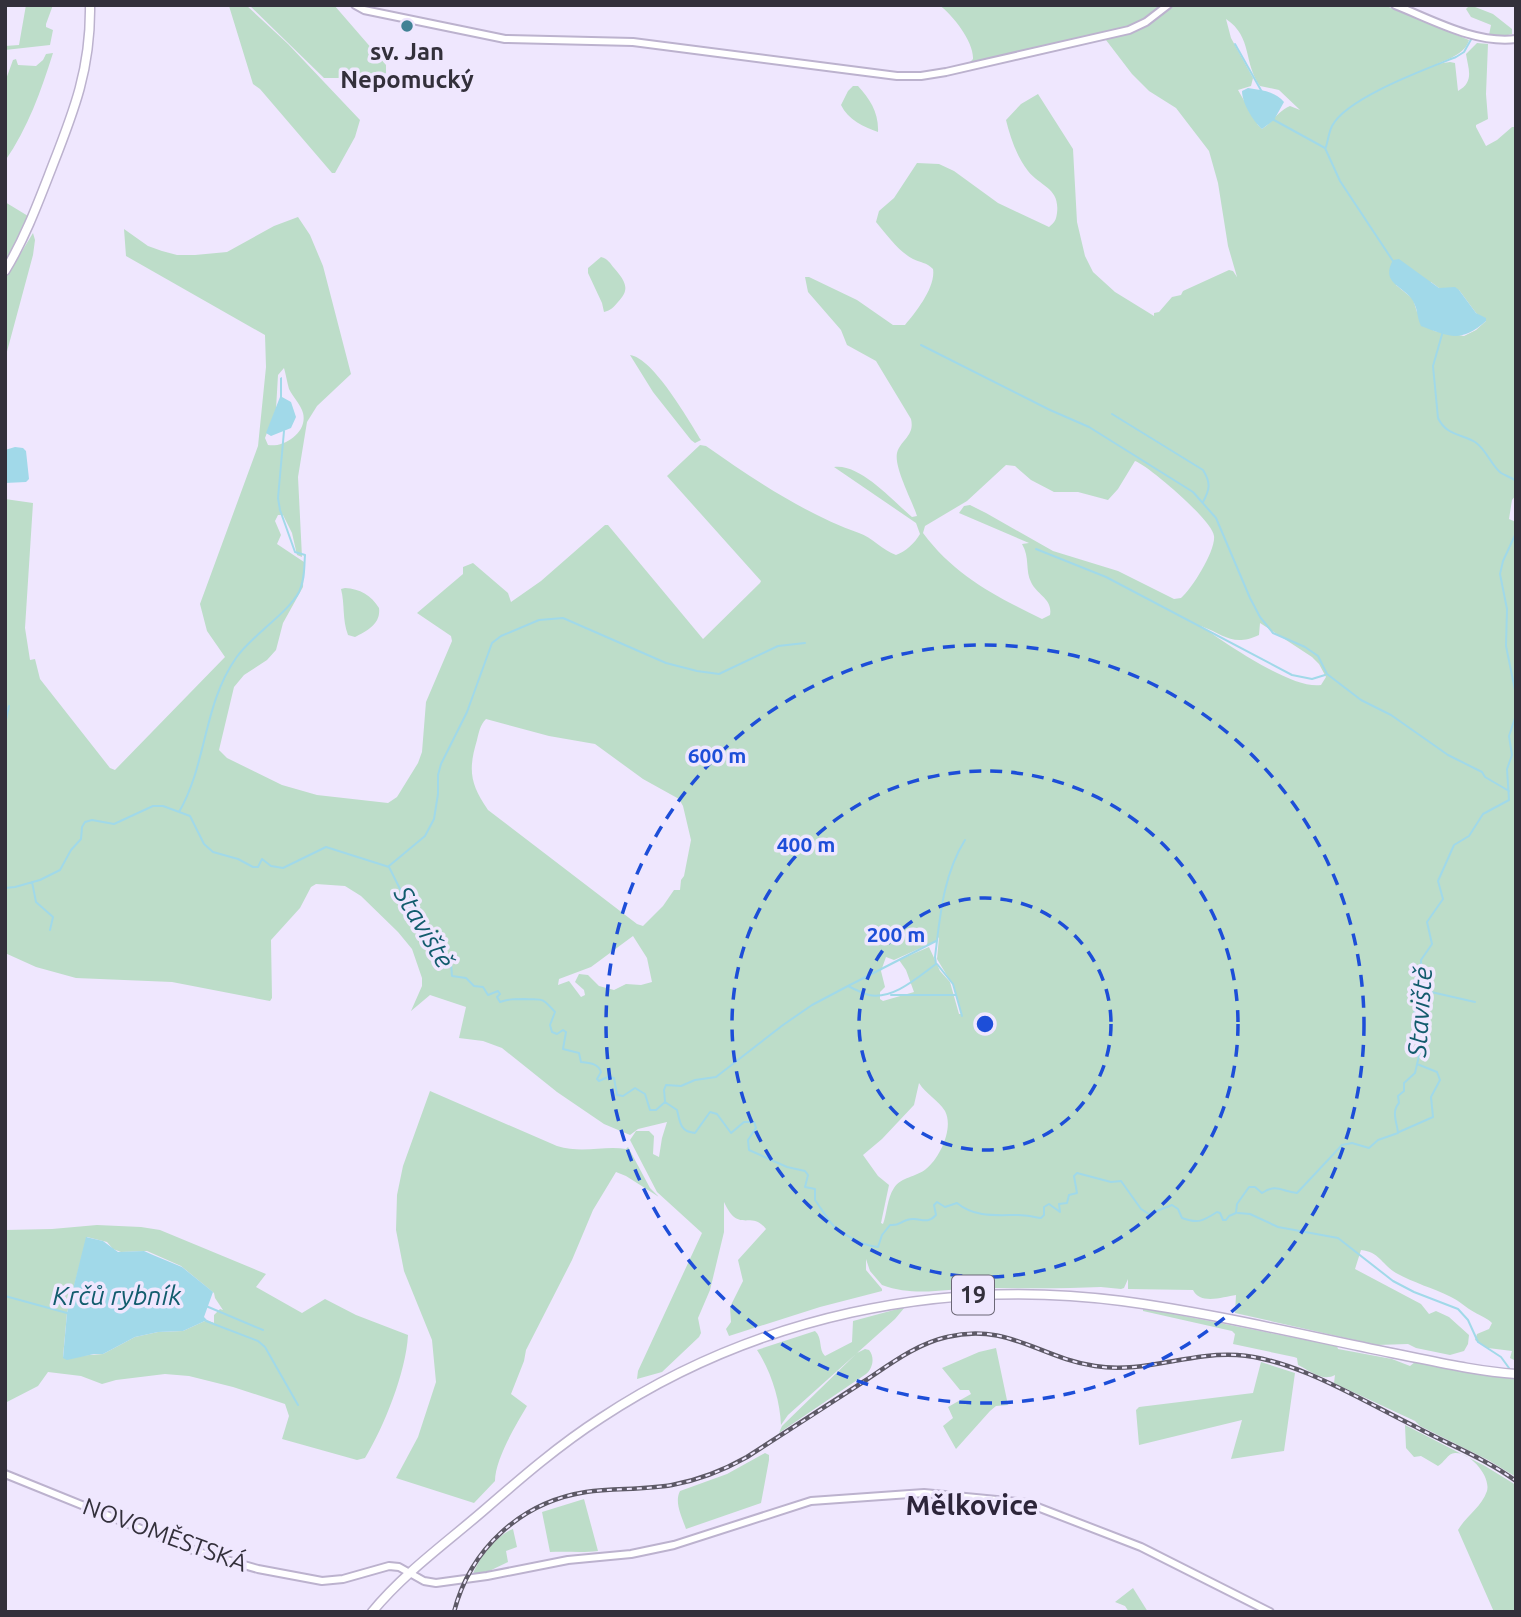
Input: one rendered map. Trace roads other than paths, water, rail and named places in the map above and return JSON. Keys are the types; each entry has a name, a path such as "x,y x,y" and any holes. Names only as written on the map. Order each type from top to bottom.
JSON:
{"main road":[{"path":"5,271 31,223 75,107 86,62 90,5"},
{"name":"19","path":"372,1612 409,1573 551,1453 638,1395 681,1372 752,1341 866,1308 969,1295 1050,1294 1087,1297 1162,1307 1456,1366 1516,1374"}],"street":[{"path":"355,5 364,10 505,39 633,42 897,76 921,76 1106,36 1146,22 1168,5"},
{"path":"1395,5 1474,36 1516,39"},
{"name":"NOVOMĚSTSKÁ","path":"5,1474 198,1552 309,1581 343,1579 389,1566 399,1567 420,1580 436,1583 557,1562 617,1556 674,1545 811,1501 924,1493 1027,1503 1141,1547 1270,1612"}],"water":[{"path":"1248,88 1272,93 1284,102 1274,120 1262,129 1244,101 1242,91"},
{"path":"1399,259 1439,288 1455,287 1486,321 1469,333 1455,336 1421,326 1411,297 1389,275 1393,260"},
{"path":"282,377 282,397 291,402 296,417 291,428 271,436 266,433 280,397"},
{"path":"15,447 26,451 29,479 26,482 5,483 5,450"},
{"name":"Krčů rybník","path":"86,1237 103,1241 118,1252 144,1251 182,1267 213,1292 204,1317 207,1320 183,1331 158,1332 135,1337 103,1354 67,1360 63,1358 67,1313"}],"waterway":[{"path":"1326,147 1332,126 1340,115 1353,105 1407,77 1456,57 1464,52 1473,36"},
{"path":"1235,44 1262,92"},
{"path":"1274,120 1325,148 1340,181 1393,261"},
{"path":"1443,331 1433,366 1438,418 1445,428 1479,445 1497,470 1516,481"},
{"path":"921,345 1089,427 1193,492 1216,518 1250,598 1273,633 1318,656 1327,674 1361,700 1391,715 1448,755 1482,772 1485,777 1509,791"},
{"path":"1112,414 1203,470 1209,486 1203,502"},
{"path":"179,812 195,774 225,676 251,641 294,600 302,583 305,555 295,552 278,498 284,431"},
{"path":"1516,533 1500,574 1507,609 1506,646 1516,695"},
{"path":"1036,549 1106,577 1292,675 1312,679 1325,675"},
{"path":"389,866 425,836 434,819 441,764 467,712 492,643 501,636 539,620 563,618 666,663 719,674 778,646 805,643"},
{"path":"5,724 9,706"},
{"name":"Staviště","path":"5,888 40,880 60,870 71,850 81,839 85,822 92,820 114,824 153,806 163,806 190,816 204,844 213,852 238,859 253,867 258,867 262,859 271,866 283,868 326,847 389,867 414,917 451,964 452,976 466,978 474,986 483,987 488,995 498,991 500,1002 517,999 544,1001 555,1012 550,1025 552,1032 566,1032 563,1049 579,1053 581,1062 598,1067 601,1072 597,1079 599,1081 608,1077 614,1078 617,1095 623,1096 635,1088 645,1094 650,1110 656,1110 665,1102 677,1110 686,1131 695,1133 710,1112 717,1114 731,1133 744,1122 754,1122 756,1128 748,1140 749,1150 787,1167 805,1171 808,1175 805,1187 815,1189 815,1200 831,1223 861,1243 878,1247 882,1235 890,1225 911,1219 929,1220 936,1215 934,1205 937,1202 945,1207 957,1203 986,1215 1041,1218 1044,1215 1044,1207 1049,1204 1060,1212 1059,1204 1067,1203 1069,1195 1077,1193 1074,1176 1077,1173 1111,1182 1121,1181 1141,1209 1149,1214 1172,1205 1178,1209 1182,1218 1188,1220 1200,1221 1217,1212 1226,1220 1236,1213 1237,1204 1249,1187 1255,1187 1262,1193 1276,1188 1297,1193 1342,1145 1352,1143 1369,1148 1378,1140 1398,1133 1395,1114 1399,1103 1398,1096 1404,1091 1404,1083 1415,1073 1421,1047 1414,1032 1414,1014 1421,960 1432,944 1427,922 1443,899 1438,881 1454,845 1469,836 1483,814 1509,800 1507,769 1512,755 1509,736 1516,715"},
{"path":"665,1101 666,1085 681,1086 695,1080 716,1077 812,1005 848,986 869,995 887,994 905,986 936,964 947,882 965,840"},
{"path":"32,882 36,902 53,917 50,930"},
{"path":"848,986 936,941"},
{"path":"937,964 953,984 962,1016"},
{"path":"1418,989 1475,1002"},
{"path":"891,995 956,995"},
{"path":"1399,1132 1433,1117 1431,1097 1440,1080 1437,1072 1417,1064"},
{"path":"1238,1213 1250,1214 1278,1227 1338,1238 1393,1281 1458,1309 1468,1320 1478,1342 1501,1357 1509,1368"},
{"path":"5,1296 67,1313"},
{"path":"206,1306 263,1330"},
{"path":"206,1321 258,1341 265,1347 298,1405"}],"railway":[{"path":"454,1612 472,1568 486,1549 502,1532 540,1506 562,1497 586,1492 661,1487 711,1474 747,1457 914,1350 936,1340 968,1334 1006,1337 1075,1362 1113,1368 1219,1355 1260,1358 1283,1364 1330,1383 1480,1459 1516,1481"}],"place":[{"name":"sv. Jan Nepomucký","path":"407,26"}],"district":[{"name":"Mělkovice","path":"972,1505"}]}
